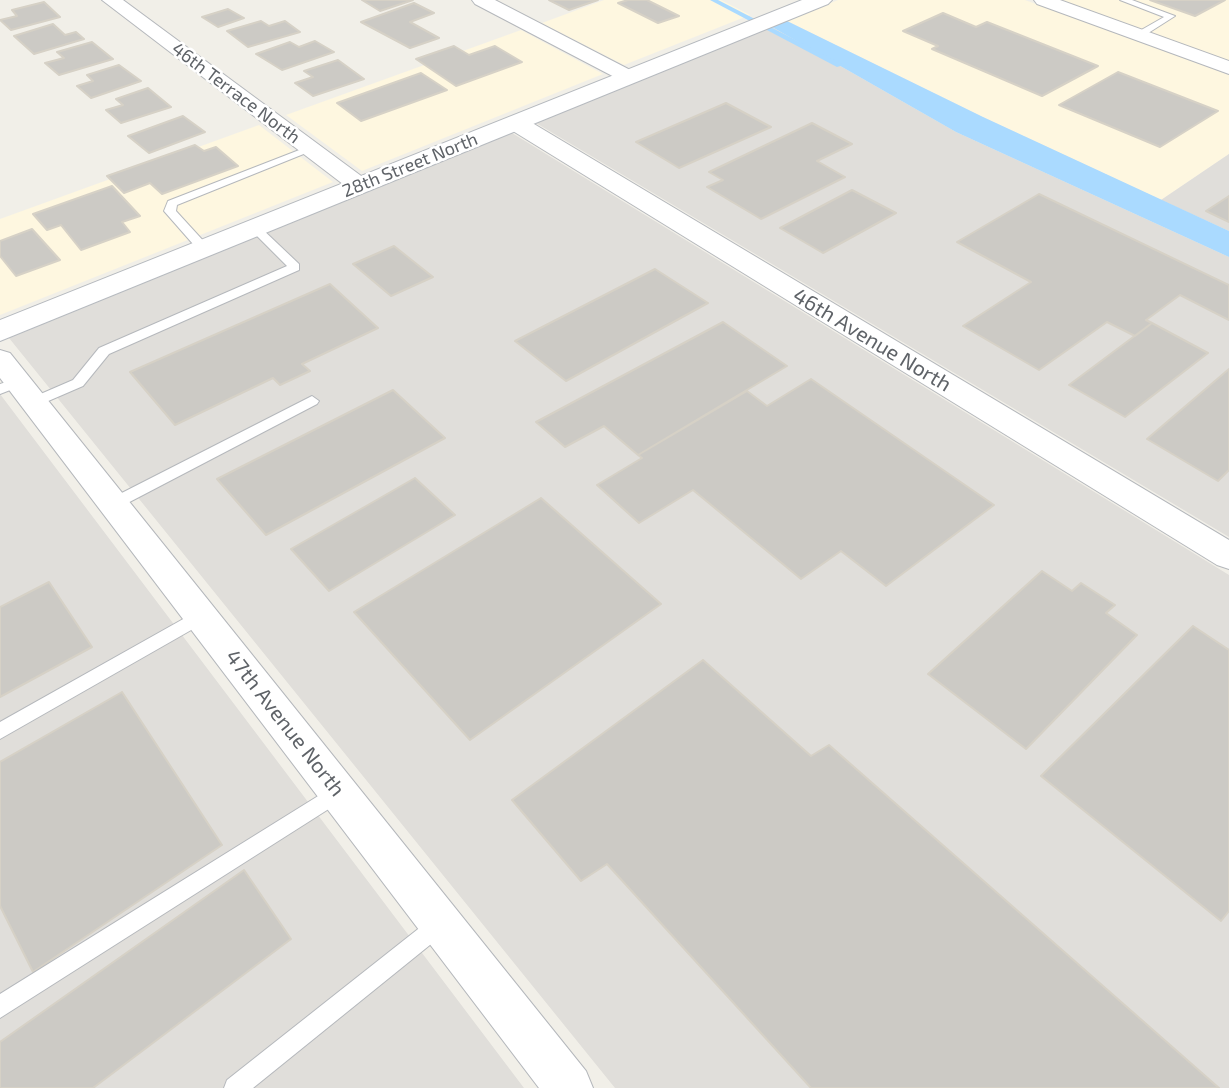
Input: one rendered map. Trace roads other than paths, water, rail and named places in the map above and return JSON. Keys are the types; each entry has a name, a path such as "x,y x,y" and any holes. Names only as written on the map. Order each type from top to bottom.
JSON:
{"street":[{"name":"46th Terrace North","path":"111,0 360,186"},
{"path":"481,0 629,78"},
{"name":"28th Street North","path":"0,331 821,0"},
{"path":"1042,0 1229,68"},
{"name":"46th Avenue North","path":"516,123 1229,556"},
{"name":"47th Avenue North","path":"13,383 201,615 569,1088"}],"lane":[{"path":"1124,0 1171,16 1139,35"},
{"path":"204,249 170,211 173,203 311,149"},
{"path":"13,383 78,383 104,351 295,267 255,228"},
{"path":"113,504 312,401"},
{"path":"0,731 201,615"},
{"path":"0,1007 339,792"},
{"path":"235,1088 441,923"}],"water":[{"path":"787,21 983,117 1229,231 1229,257 956,132 772,27"}],"waterway":[{"path":"713,0 840,65"}]}
